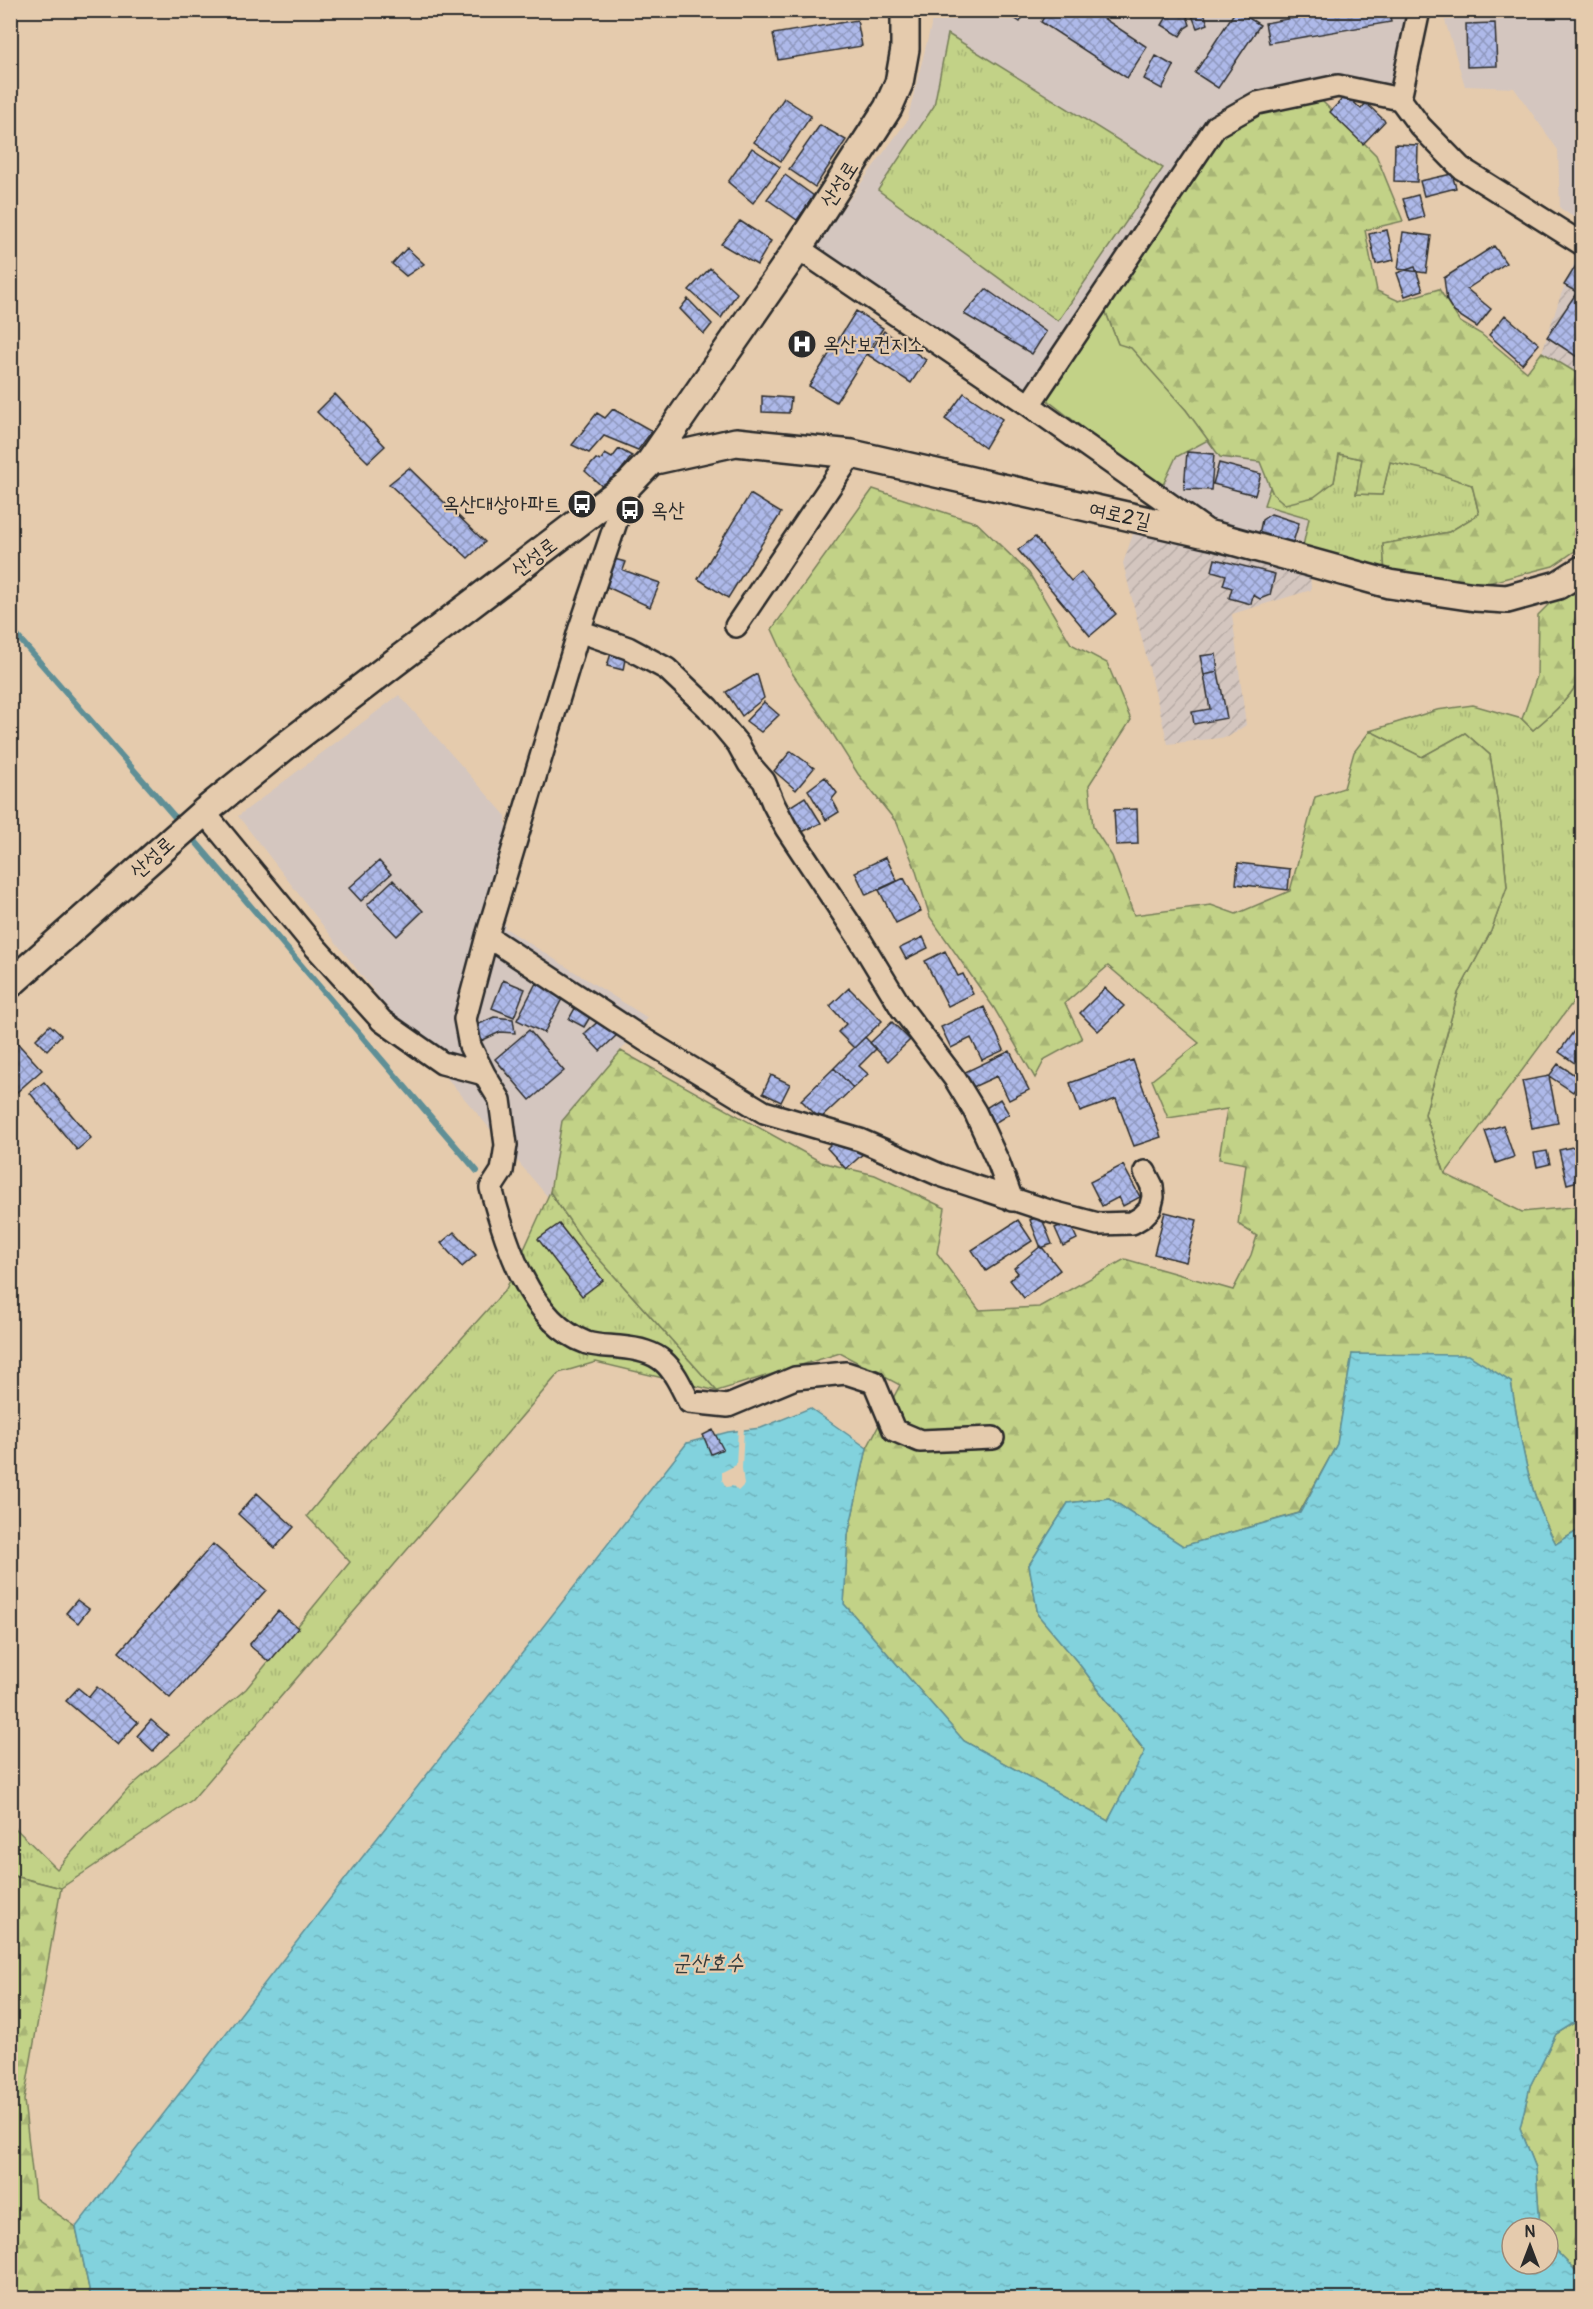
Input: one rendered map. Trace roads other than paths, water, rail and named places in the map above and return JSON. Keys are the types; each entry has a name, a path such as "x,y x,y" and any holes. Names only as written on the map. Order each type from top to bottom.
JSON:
{"street":[{"name":"산성로","path":"10,984 197,817 284,747 629,484 651,461 798,248 888,108 899,83 905,49 905,10"},
{"path":"1400,99 1419,10"},
{"path":"1029,405 1215,126 1257,103 1338,86 1400,99 1420,126 1461,168 1582,244"},
{"path":"798,248 1029,405 1215,536"},
{"name":"여로2길","path":"651,461 736,442 852,454 1215,536 1389,584 1475,597 1508,599 1558,585 1582,570"},
{"path":"736,626 852,454"},
{"path":"629,484 579,631 487,936 465,1019 470,1046 500,1100 506,1145 502,1171 491,1188 505,1238 542,1309 563,1329 587,1343 641,1349 656,1355 675,1373 689,1402 728,1406 795,1378 846,1373 874,1382 894,1430 920,1441 993,1438"},
{"path":"579,631 628,648 667,669 708,708 738,744 749,764 764,781 786,828 859,938 902,1009 955,1079 984,1133 1012,1200"},
{"path":"197,817 382,1021 442,1063 484,1074"},
{"path":"487,936 645,1040 764,1112 860,1140 939,1175 1012,1200 1098,1224 1132,1223 1150,1209 1153,1197 1152,1186 1145,1172"}],"water":[{"name":"군산호수","path":"1352,1354 1469,1355 1511,1382 1526,1465 1538,1505 1556,1544 1582,1528 1582,2018 1556,2034 1530,2086 1520,2128 1536,2168 1539,2216 1500,2216 1500,2276 1560,2276 1560,2255 1582,2277 1582,2298 91,2298 76,2227 687,1443 728,1432 761,1428 810,1408 867,1448 848,1535 844,1604 964,1741 1108,1821 1145,1751 1080,1665 1038,1615 1029,1565 1068,1503 1109,1498 1183,1546 1300,1513 1337,1444"}],"waterway":[{"path":"10,628 181,824"},
{"path":"189,834 477,1171"}],"place":[{"name":"옥산보건지소","path":"802,344"},
{"name":"옥산대상아파트","path":"582,504"},
{"name":"옥산","path":"630,510"}]}
